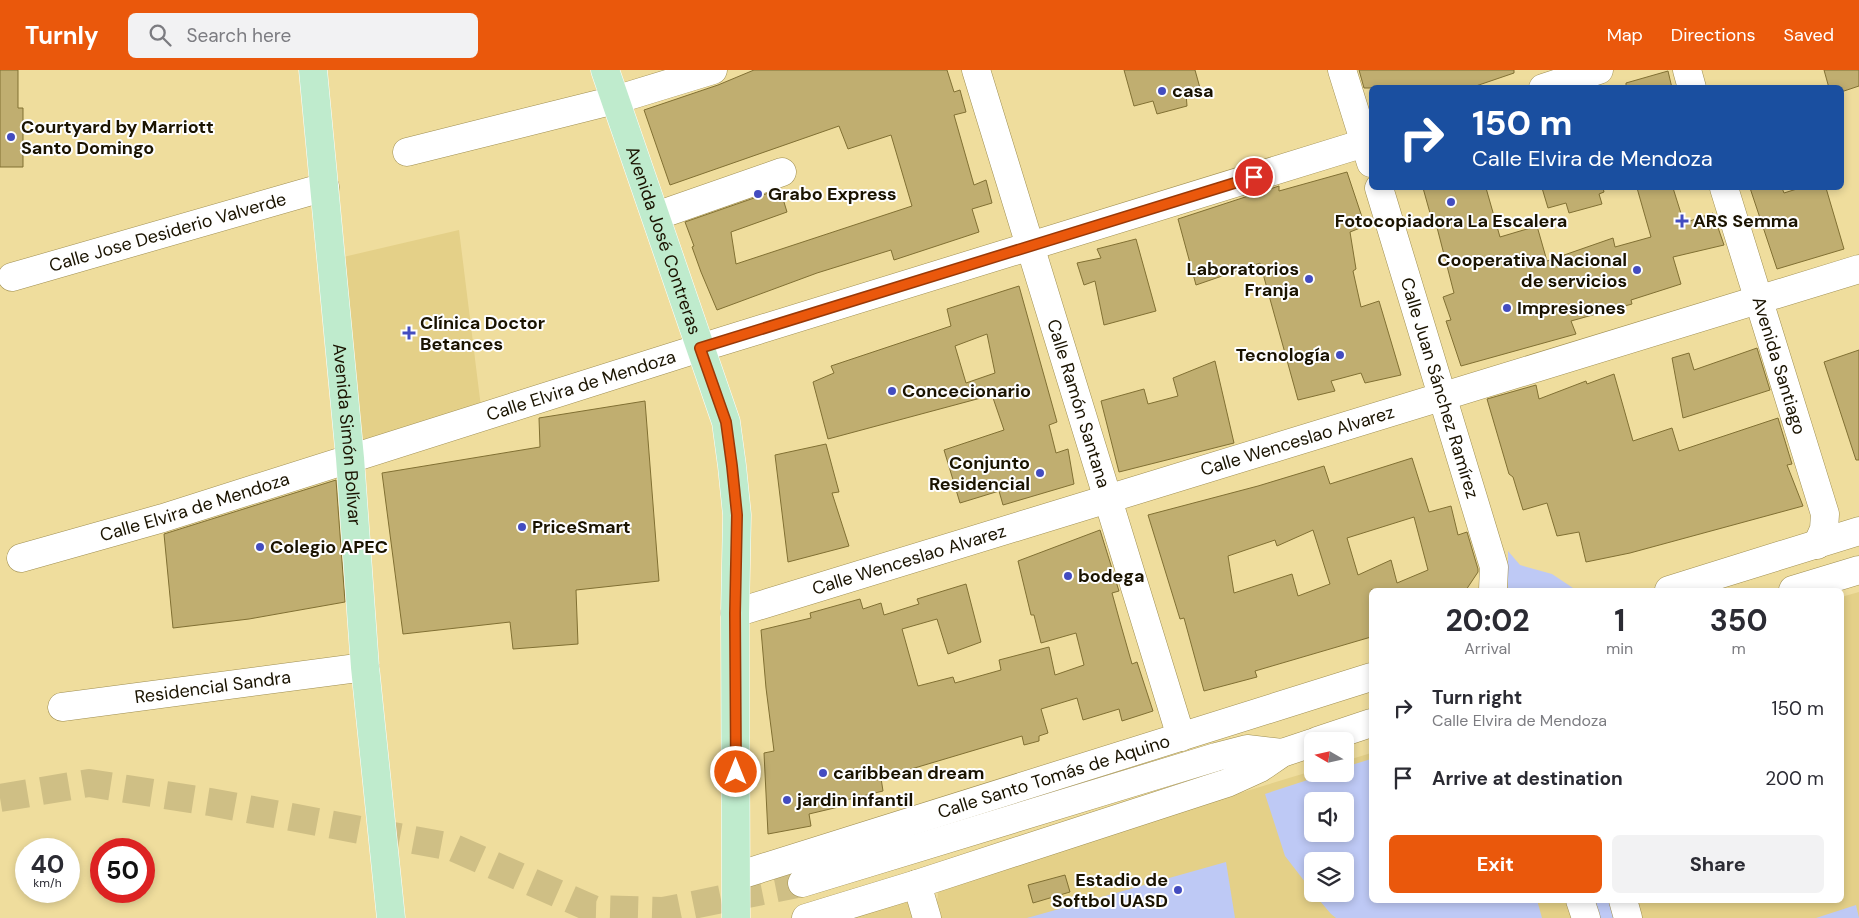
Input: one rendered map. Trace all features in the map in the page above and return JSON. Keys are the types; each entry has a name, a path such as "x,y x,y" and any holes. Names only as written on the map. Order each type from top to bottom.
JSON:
{"main road":[{"name":"Avenida Simón Bolívar","path":"313,70 350,458 365,668 391,918"},
{"name":"Avenida José Contreras","path":"605,70 726,422 737,515 735,613 736,918"}],"street":[{"path":"406,152 615,100 713,70"},
{"name":"Calle Ramón Santana","path":"976,70 1181,737"},
{"path":"1342,70 1369,149"},
{"path":"1552,85 1599,70"},
{"path":"1687,70 1691,85"},
{"name":"Calle Elvira de Mendoza","path":"21,558 162,518 700,348 1030,247 1369,149"},
{"path":"656,216 782,172"},
{"name":"Calle Jose Desiderio Valverde","path":"12,277 325,187"},
{"name":"Calle Juan Sánchez Ramírez","path":"1380,190 1494,567 1493,588"},
{"name":"Avenida Santiago","path":"1725,190 1826,514 1824,529 1817,545"},
{"name":"Calle Wenceslao Alvarez","path":"735,613 1859,269"},
{"path":"1676,588 1859,531"},
{"path":"1800,588 1859,570"},
{"name":"Residencial Sandra","path":"62,707 365,668"},
{"name":"Calle Santo Tomás de Aquino","path":"736,876 1369,678"},
{"path":"1344,732 1369,724"},
{"path":"806,918 917,884 1227,782 1260,768 1282,753 1304,746"},
{"path":"802,883 1216,757 1247,749 1282,753"},
{"path":"917,884 928,918"},
{"path":"1581,903 1586,918"},
{"path":"1623,903 1628,918"}],"shaded area":[{"name":"Clínica Doctor Betances","path":"459,230 481,407 358,443 339,258"},
{"path":"1508,551 1520,565 1552,574 1573,588 1508,588"},
{"path":"1859,592 1859,918 835,918 900,898 913,907 937,903 938,892 943,886 952,881 1304,773 1304,782 1354,782 1354,758 1369,754 1369,903 1844,903 1844,596"},
{"path":"1369,760 1369,903 1538,903 1542,918 1336,918 1321,902 1354,902 1354,852 1304,852 1304,881 1285,856 1265,794 1304,781 1354,782 1354,764"},
{"name":"Estadio de Softbol UASD","path":"1226,862 1235,918 1027,918"},
{"path":"1594,903 1610,903 1614,918 1599,918"},
{"path":"1856,905 1859,918 1816,918"}],"building":[{"name":"Courtyard by Marriott Santo Domingo","path":"0,70 18,70 18,108 23,108 23,167 0,167"},
{"path":"754,70 947,70 954,92 960,90 966,112 954,115 974,185 986,180 992,203 972,209 979,232 894,260 891,250 817,273 717,310 701,272 685,222 780,189 787,212 731,232 736,264 912,206 891,135 848,149 839,126 670,185 644,110 718,85"},
{"name":"casa","path":"1124,70 1195,70 1200,88 1186,93 1187,106 1157,114 1153,101 1134,106"},
{"path":"1359,70 1514,70 1514,73 1479,85 1369,85 1369,88 1364,88"},
{"path":"1824,70 1859,70 1859,86 1844,91 1844,85 1828,85"},
{"path":"1668,71 1671,85 1626,85 1626,83"},
{"path":"1347,172 1365,226 1350,232 1356,269 1353,271 1361,307 1379,301 1401,375 1365,383 1361,373 1331,381 1335,391 1298,400 1260,263 1196,285 1178,219 1279,186 1279,191"},
{"path":"1424,190 1487,190 1500,237 1537,226 1547,261 1613,238 1615,247 1651,237 1638,190 1674,190 1684,223 1713,213 1724,245 1673,257 1681,284 1631,300 1632,304 1571,321 1576,334 1461,366 1446,321 1451,320 1443,297 1454,293 1433,212 1430,213"},
{"path":"1543,190 1604,190 1604,192 1599,194 1602,204 1569,213 1566,203 1548,208"},
{"path":"1751,190 1783,190 1784,193 1794,190 1827,190 1844,249 1777,269"},
{"path":"1136,239 1156,311 1104,325 1095,281 1084,285 1077,263 1101,258 1097,249"},
{"path":"1019,286 1057,422 1049,425 1056,453 1068,449 1074,484 1003,505 999,491 960,503 944,450 1004,430 992,395 828,439 813,382 834,373 831,366 951,326 947,309","holes":["987,334 995,373 966,383 955,346"]},
{"path":"1757,348 1770,390 1683,418 1672,358 1689,353 1694,370"},
{"path":"1859,350 1859,460 1856,460 1824,362"},
{"path":"1215,361 1234,443 1119,472 1101,401 1144,389 1148,404 1178,396 1173,378"},
{"path":"1614,374 1633,441 1672,428 1679,451 1778,418 1792,464 1787,465 1803,506 1630,553 1586,562 1579,532 1557,536 1547,503 1523,510 1513,477 1509,474 1487,399 1536,385 1539,399 1586,381 1587,384"},
{"name":"PriceSmart","path":"645,401 659,581 576,590 578,644 513,649 510,622 403,634 382,473 540,447 539,418"},
{"path":"826,444 839,492 832,493 849,546 788,562 775,455"},
{"path":"1412,458 1429,512 1451,506 1458,535 1467,532 1478,572 1467,588 1369,588 1369,638 1255,671 1257,677 1204,691 1184,618 1180,619 1148,515 1258,486 1324,466 1330,484","holes":["1414,517 1428,570 1397,583 1391,560 1358,575 1347,538","1313,530 1330,584 1298,596 1292,574 1234,593 1228,556 1275,540 1277,546"]},
{"name":"Colegio APEC","path":"336,480 345,602 249,619 173,628 164,534"},
{"path":"1100,530 1119,591 1112,593 1132,664 1137,662 1153,711 1122,721 1119,709 1083,720 1077,698 1041,709 1048,733 1039,736 1039,741 1024,745 1022,736 881,778 883,791 846,800 847,805 809,814 811,826 768,834 764,753 774,751 761,630 811,618 810,613 860,599 863,609 881,603 884,615 919,604 917,599 966,584 981,642 948,654 937,619 902,629 918,686 953,677 955,683 1001,670 999,660 1049,647 1055,675 1084,665 1076,633 1041,643 1034,615 1031,615 1018,561"},
{"path":"1065,875 1070,892 1033,903 1028,885"}],"tunnel":[{"path":"0,798 89,783 210,802 452,847 593,909 663,911 802,883"}],"place":[{"name":"casa","path":"1162,91"},
{"name":"Courtyard by Marriott Santo Domingo","path":"11,137"},
{"name":"Grabo Express","path":"758,194"},
{"name":"Fotocopiadora La Escalera","path":"1451,202"},
{"name":"ARS Semma","path":"1682,221"},
{"name":"Cooperativa Nacional de servicios","path":"1637,270"},
{"name":"Laboratorios Franja","path":"1309,279"},
{"name":"Impresiones","path":"1507,308"},
{"name":"Clínica Doctor Betances","path":"409,333"},
{"name":"Tecnología","path":"1340,355"},
{"name":"Concecionario","path":"892,391"},
{"name":"Conjunto Residencial","path":"1040,473"},
{"name":"PriceSmart","path":"522,527"},
{"name":"Colegio APEC","path":"260,547"},
{"name":"bodega","path":"1068,576"},
{"name":"caribbean dream","path":"823,773"},
{"name":"jardin infantil","path":"787,800"},
{"name":"Estadio de Softbol UASD","path":"1178,890"}],"route":[{"path":"736,772 735,613 737,515 726,422 700,348 1254,177"}]}
